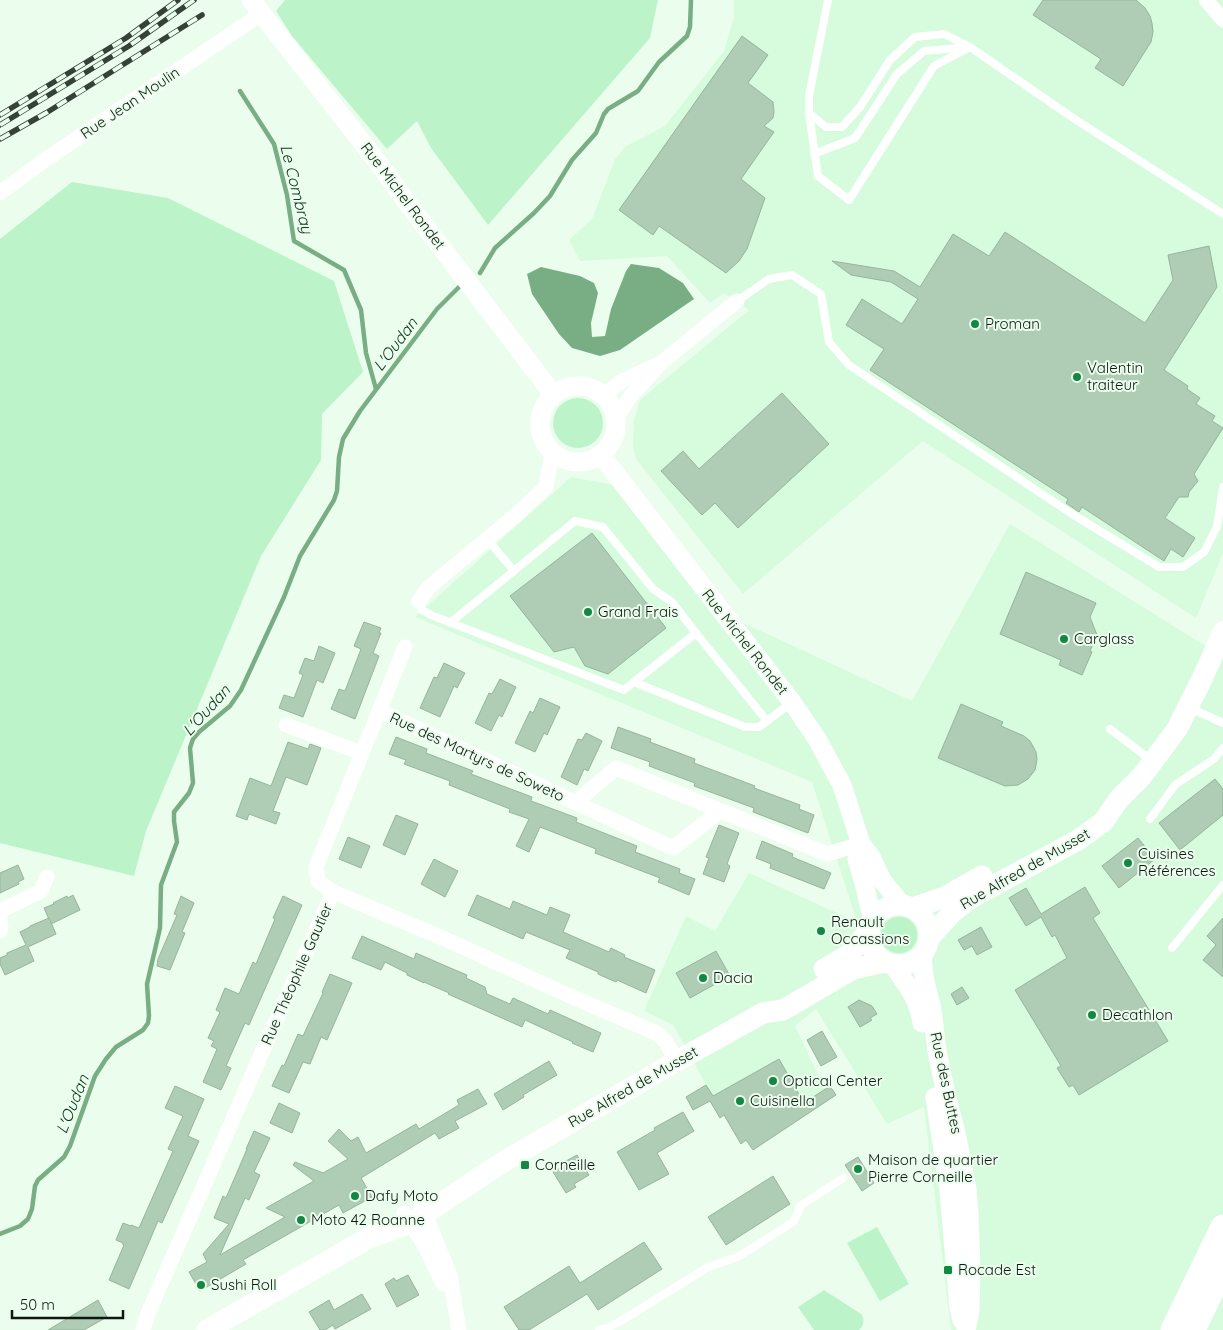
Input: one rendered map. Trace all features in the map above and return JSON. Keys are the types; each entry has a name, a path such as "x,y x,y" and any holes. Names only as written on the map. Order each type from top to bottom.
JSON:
{"highway":[{"path":"1173,1330 1223,1227"},
{"path":"1193,1330 1223,1267"}],"main road":[{"name":"Rue Alfred de Musset","path":"926,946 954,911 971,898 1078,840 1103,822 1119,799 1142,776 1177,729 1223,632"},
{"name":"Rue Alfred de Musset","path":"908,907 945,897 1119,799"},
{"path":"890,907 908,907 918,912 927,923 926,946 919,959 912,963 904,966 889,964 879,958 871,946 871,926 880,912 885,909 890,907"},
{"name":"Rue Alfred de Musset","path":"764,1013 776,999 848,955 871,926"},
{"name":"Rue Alfred de Musset","path":"207,1330 764,1013 783,1010 853,969 889,964"}],"street":[{"name":"Rue Jean Moulin","path":"0,194 256,7"},
{"name":"Rue Michel Rondet","path":"256,7 376,160 553,394"},
{"path":"616,419 630,397 661,363 737,301"},
{"path":"604,395 622,381 661,363"},
{"path":"584,386 604,395 614,410 616,419 616,429 608,448 601,455 589,461 576,463 563,460 552,453 543,442 539,430 540,416 545,404 553,394 563,388 584,386"},
{"path":"419,601 429,587 546,487 552,453"},
{"name":"Rue Michel Rondet","path":"601,455 792,702 817,739 842,785 861,844 871,857 889,890 908,907"},
{"name":"Rue des Martyrs de Soweto","path":"333,892 318,881 316,867 405,647"},
{"name":"Rue des Martyrs de Soweto","path":"380,711 672,848 720,811"},
{"path":"286,725 362,753"},
{"name":"Rue des Martyrs de Soweto","path":"575,803 616,768 827,854 861,844"},
{"name":"Rue Michel Rondet","path":"861,844 858,859 865,887 871,926"},
{"path":"0,911 41,892 47,877"},
{"name":"Rue Théophile Gautier","path":"143,1330 163,1279 333,892 445,939 656,1033 665,1041 678,1061"},
{"path":"0,918 2,927 0,931"},
{"name":"Rue des Buttes","path":"926,946 924,977 932,1010 942,1077 957,1137 967,1189 971,1268 970,1311 965,1330"},
{"name":"Rue des Buttes","path":"889,964 914,994 921,1012 939,1118 949,1191 959,1308 965,1330"},
{"path":"415,1213 425,1246 456,1313 459,1330"}],"lane":[{"path":"828,0 809,96 809,113 818,176 848,200 934,66 970,47"},
{"path":"809,113 826,127 842,127 860,107 890,60 915,37 944,34 970,47 1072,118 1223,214"},
{"path":"814,154 855,138 897,74 924,51 970,47"},
{"path":"737,301 769,279 792,275 821,294 829,342 849,366 1069,512 1158,567 1183,567 1204,552 1217,527 1223,487"},
{"path":"450,623 575,521 603,527 654,589 672,602 767,721"},
{"path":"487,539 514,571"},
{"path":"419,601 422,610 431,615 624,690 696,633"},
{"path":"634,682 745,727 759,727 792,702"},
{"path":"1188,707 1223,723"},
{"path":"1110,729 1153,762"},
{"path":"1150,819 1175,785 1214,759 1223,748"},
{"path":"1172,948 1223,886"},
{"path":"599,1330 622,1321 708,1267 738,1257 793,1222 800,1206 843,1178"}],"shaded area":[{"path":"285,0 658,0 650,38 488,225 431,148 417,121 387,149 292,36 276,11"},
{"path":"734,0 1223,0 1223,553 1196,618 923,441 743,594 636,459 633,446 634,421 640,400 749,310 724,293 710,303 667,256 580,261 569,240 592,219 615,159 626,146 665,126 724,51 734,17"},
{"path":"72,182 168,198 334,281 363,372 322,414 321,460 261,556 146,831 134,876 0,843 0,239"},
{"path":"631,264 659,268 683,283 694,299 620,350 600,356 572,348 559,334 532,294 527,274 541,267 580,276 594,283 598,293 591,323 592,337 605,336 611,309 626,271"},
{"path":"583,398 596,405 602,413 602,433 596,441 588,447 573,448 560,441 554,433 553,418 560,405 568,399"},
{"path":"571,477 614,485 709,607 912,701 1010,524 1223,657 1223,1330 951,1330 924,1107 887,1124 816,1009 795,1026 825,1089 741,1144 673,1025 644,1011 686,916 715,931 749,873 857,922 812,782 415,617"},
{"path":"899,917 906,918 912,922 916,928 916,942 912,948 906,952 899,953 892,952 886,948 882,942 881,935 882,928 886,922 892,918"},
{"path":"877,1227 909,1284 880,1301 847,1243"},
{"path":"824,1290 861,1314 863,1322 859,1330 814,1330 798,1307"}],"building":[{"path":"1043,0 1136,0 1145,8 1152,23 1151,42 1123,86 1095,68 1101,59 1033,15"},
{"path":"742,36 768,55 748,83 773,102 773,118 764,126 774,132 741,179 765,198 747,249 739,261 726,273 659,226 653,235 619,210"},
{"name":"Valentin traiteur","path":"1005,232 1145,323 1173,280 1168,255 1209,246 1217,287 1164,370 1188,386 1187,389 1200,398 1196,404 1215,416 1212,421 1223,428 1194,474 1198,481 1189,492 1188,497 1179,497 1165,518 1195,538 1183,557 1171,549 1164,561 1082,507 1079,512 1066,503 1068,499 870,370 884,349 846,325 862,299 902,324 918,299 891,282 851,275 832,261 894,271 920,287 953,234 989,256"},
{"path":"782,393 829,444 738,528 715,503 702,515 661,471 683,451 699,469"},
{"name":"Grand Frais","path":"592,533 666,628 608,674 585,666 574,647 554,652 510,596"},
{"path":"1026,572 1096,603 1090,617 1097,635 1082,675 1059,665 1061,660 1000,634"},
{"path":"364,622 381,628 379,633 381,633 373,653 379,656 355,719 331,709 339,689 345,691 361,649 354,646"},
{"path":"319,646 335,653 323,683 317,680 303,717 279,708 284,695 294,698 303,675 299,673 305,658 314,661"},
{"path":"444,663 465,673 457,688 454,686 440,717 420,708 434,677 437,678"},
{"path":"500,679 516,687 502,717 499,715 491,731 475,723 489,693 492,694"},
{"path":"540,698 560,707 547,735 544,733 535,752 515,743 530,711 533,713"},
{"path":"961,704 1003,722 1001,726 1024,736 1030,741 1036,752 1037,760 1035,770 1028,779 1018,785 1005,786 938,758"},
{"path":"618,727 651,739 650,742 695,759 694,763 800,805 799,809 814,815 808,833 753,812 754,808 694,786 695,783 649,766 650,762 611,748"},
{"path":"586,733 602,741 588,771 584,769 577,785 561,777 578,739 582,740"},
{"path":"396,737 427,749 426,753 473,771 471,774 532,797 531,801 577,818 576,822 637,846 635,852 680,869 679,873 695,879 689,895 658,882 660,878 595,853 596,849 540,827 529,852 516,846 529,819 509,812 510,809 449,785 450,781 404,764 406,760 389,754"},
{"path":"288,742 308,749 310,744 321,748 307,785 286,777 273,811 280,813 276,824 249,814 247,820 236,816 250,778 271,786"},
{"path":"1215,779 1223,789 1223,815 1180,850 1159,823"},
{"path":"396,815 418,824 405,855 383,845"},
{"path":"719,825 739,833 727,864 730,866 724,882 703,874 709,858 706,857"},
{"path":"348,837 370,846 361,868 339,859"},
{"name":"Cuisines Références","path":"1138,838 1155,859 1119,888 1102,866"},
{"path":"762,841 793,854 792,857 831,873 824,889 770,868 771,864 756,858"},
{"path":"434,859 458,871 445,897 421,884"},
{"path":"18,865 24,879 18,882 19,884 0,893 0,873"},
{"name":"Decathlon","path":"1085,887 1100,913 1093,918 1168,1041 1079,1095 1073,1085 1069,1087 1057,1068 1061,1066 1015,990 1067,958 1055,935 1052,937 1041,917 1026,926 1009,898 1026,888 1041,914"},
{"path":"73,895 80,910 51,924 44,908 67,896 68,898"},
{"path":"477,895 510,909 513,901 547,915 550,907 570,915 563,932 609,952 611,948 625,955 624,957 655,970 646,993 617,980 616,982 609,979 566,958 570,950 526,932 523,939 468,915"},
{"path":"181,896 194,903 182,932 185,933 170,970 157,966 158,959 177,915 174,914"},
{"path":"283,896 302,905 249,1025 245,1023 226,1066 231,1068 221,1090 203,1082 217,1049 211,1046 214,1041 208,1038 220,1012 216,1010 225,988 239,994 253,962 256,964"},
{"path":"49,918 56,934 28,947 34,961 5,975 0,964 0,958 26,945 20,932"},
{"path":"1223,918 1223,977 1203,960 1216,945 1207,936"},
{"path":"981,927 992,947 977,955 972,946 964,950 958,940"},
{"path":"362,936 414,959 416,953 467,975 466,978 485,987 487,994 510,1004 513,998 548,1014 550,1010 601,1033 593,1052 525,1020 522,1027 407,975 407,973 385,962 381,970 352,958"},
{"path":"716,951 730,976 690,998 676,973"},
{"path":"330,974 352,983 327,1040 321,1037 310,1064 303,1062 289,1093 272,1086 282,1065 284,1066 298,1034 303,1036"},
{"path":"962,987 969,998 957,1005 951,994"},
{"path":"859,1000 872,1006 877,1014 870,1018 872,1020 860,1027 848,1007"},
{"path":"822,1031 837,1057 821,1066 807,1040"},
{"path":"779,1059 804,1103 830,1086 836,1095 753,1150 746,1140 741,1144 724,1115 720,1118 710,1101 693,1110 686,1097 706,1085 713,1096"},
{"path":"549,1061 557,1075 523,1095 524,1097 503,1110 494,1094"},
{"path":"175,1086 204,1099 188,1136 199,1141 162,1223 158,1221 129,1289 109,1280 124,1245 116,1240 123,1223 139,1228 173,1151 168,1149 183,1116 165,1108"},
{"path":"478,1089 487,1104 455,1121 459,1128 439,1139 435,1133 361,1178 372,1197 343,1213 339,1205 243,1260 246,1264 200,1291 189,1272 207,1262 203,1254 229,1224 214,1218 223,1196 226,1198 254,1131 270,1138 254,1172 260,1175 249,1200 245,1198 220,1255 285,1217 266,1208 314,1181 293,1165 295,1162 323,1173 348,1159 328,1141 339,1129 351,1141 358,1137 366,1153 416,1124 419,1129 459,1105 457,1100"},
{"path":"279,1103 300,1113 292,1133 270,1123"},
{"path":"683,1112 694,1131 657,1153 669,1174 639,1190 617,1152"},
{"path":"577,1155 589,1175 574,1184 576,1187 566,1193 553,1172 568,1164 566,1161"},
{"name":"Maison de quartier Pierre Corneille","path":"858,1157 874,1183 862,1191 845,1165"},
{"path":"773,1176 790,1204 726,1245 708,1217"},
{"path":"644,1242 662,1269 598,1310 587,1294 529,1330 519,1330 504,1307 569,1266 580,1283"},
{"path":"408,1275 419,1295 397,1307 385,1284 394,1278 396,1281"},
{"path":"362,1294 371,1309 335,1329 333,1325 325,1330 320,1330 309,1312 329,1300 334,1310"},
{"path":"98,1300 107,1317 84,1330 48,1330"}],"waterway":[{"name":"L'Oudan","path":"480,273 495,248 550,196 572,160 596,133 608,109 638,91 659,62 687,36 690,27 691,0"},
{"name":"Le Combray","path":"240,91 274,144 287,195 294,241 344,270 361,310 366,353 376,389"},
{"name":"L'Oudan","path":"0,1234 20,1226 28,1219 32,1209 35,1186 38,1180 64,1157 70,1146 95,1076 116,1047 143,1030 148,1023 147,984 160,928 161,885 177,842 174,812 189,793 193,783 190,748 193,739 230,706 241,690 284,597 300,556 334,500 337,491 339,457 343,439 360,411 437,309 459,287"}],"railway":[{"path":"0,115 126,38 178,0"},
{"path":"0,125 129,46 194,0"},
{"path":"0,139 46,113 202,15"}],"place":[{"name":"Proman","path":"975,324"},
{"name":"Valentin traiteur","path":"1077,377"},
{"name":"Grand Frais","path":"588,612"},
{"name":"Carglass","path":"1064,639"},
{"name":"Cuisines Références","path":"1128,863"},
{"name":"Renault Occassions","path":"821,931"},
{"name":"Dacia","path":"703,978"},
{"name":"Decathlon","path":"1092,1015"},
{"name":"Optical Center","path":"773,1081"},
{"name":"Cuisinella","path":"740,1101"},
{"name":"Corneille","path":"525,1165"},
{"name":"Maison de quartier Pierre Corneille","path":"858,1169"},
{"name":"Dafy Moto","path":"355,1196"},
{"name":"Moto 42 Roanne","path":"301,1220"},
{"name":"Rocade Est","path":"948,1270"},
{"name":"Sushi Roll","path":"201,1285"}]}
